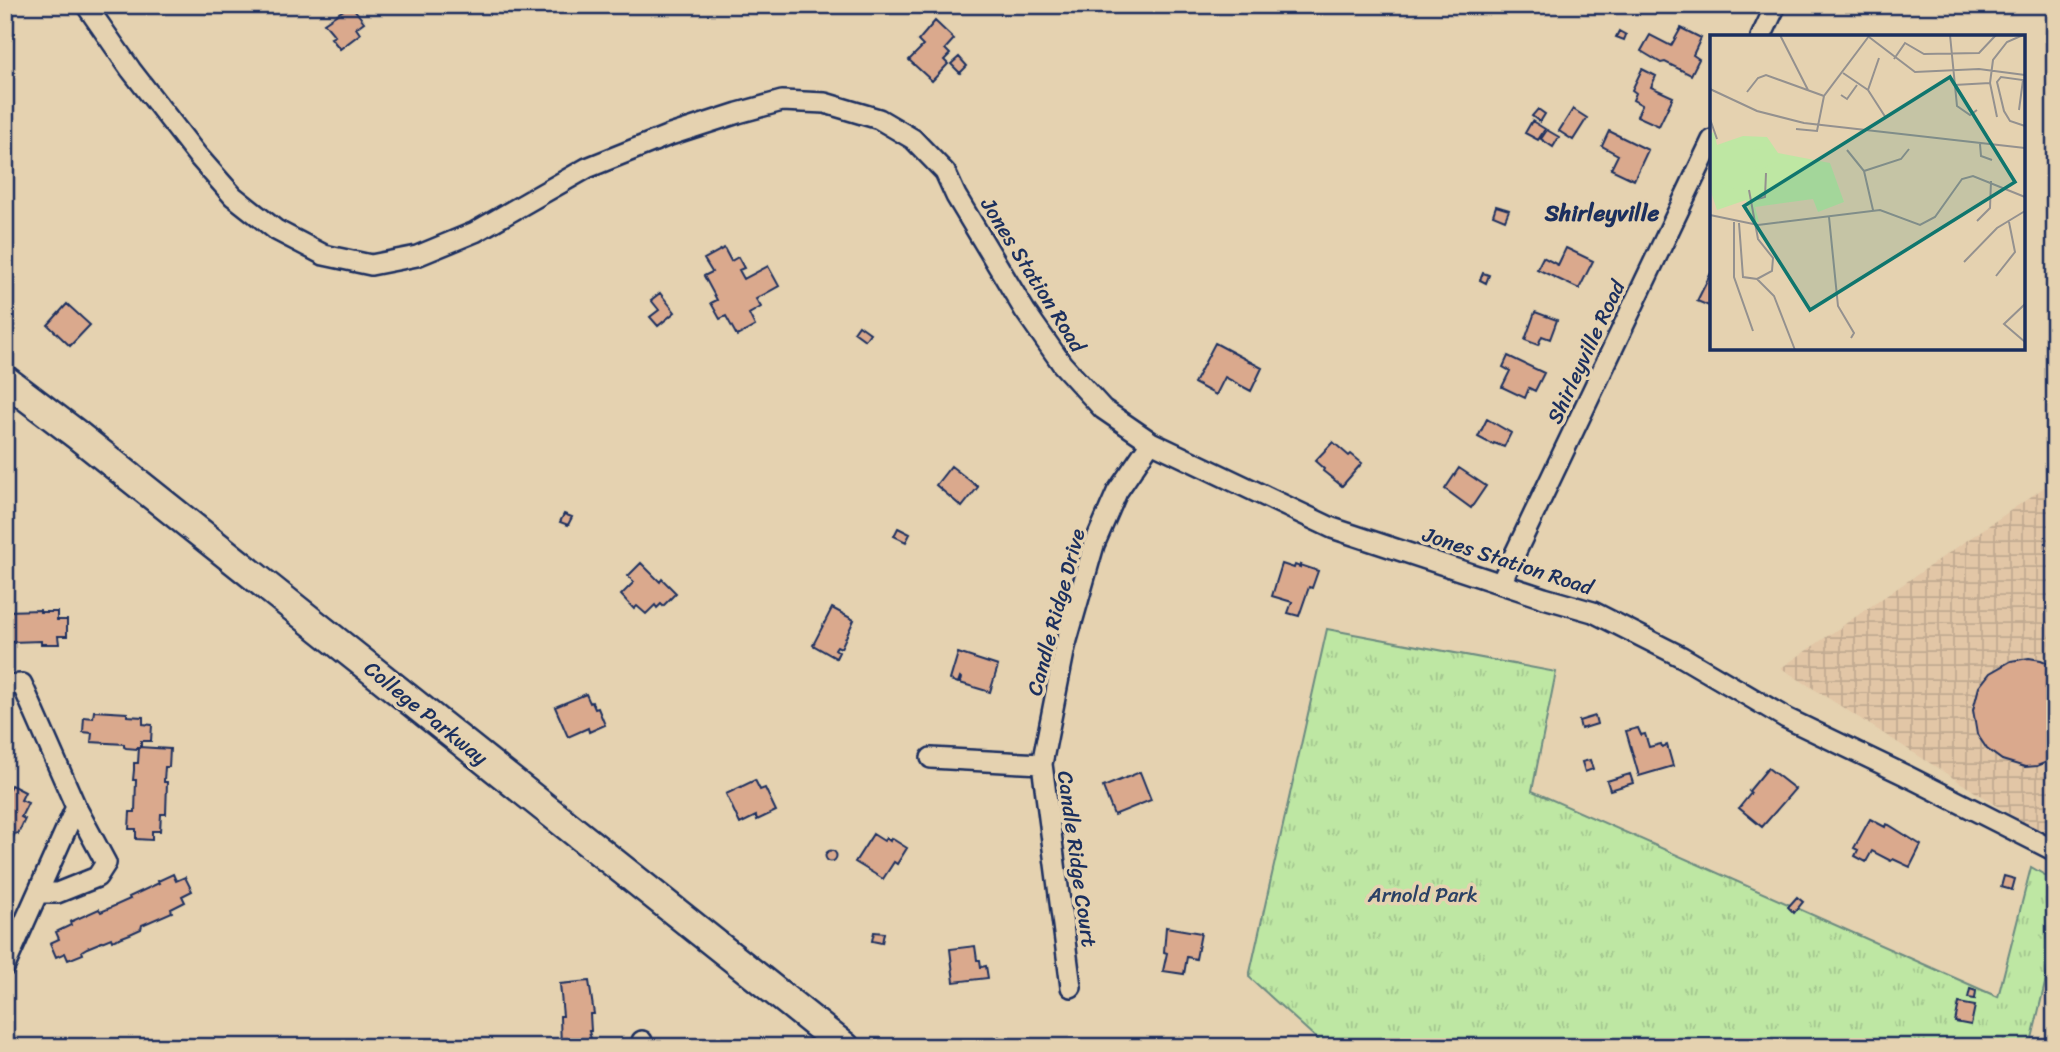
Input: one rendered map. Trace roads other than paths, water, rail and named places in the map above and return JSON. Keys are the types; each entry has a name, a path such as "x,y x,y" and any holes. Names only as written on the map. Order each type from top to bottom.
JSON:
{"main road":[{"name":"College Parkway","path":"5,380 845,1047"}],"street":[{"name":"Jones Station Road","path":"86,5 131,70 233,196 276,230 324,255 371,265 417,256 475,232 587,168 667,136 782,100 825,103 879,119 913,139 945,173 1025,311 1062,364 1103,409 1151,443 1332,527 1593,612 1682,657 1786,718 2055,851"},
{"path":"1762,35 1776,5"},
{"name":"Shirleyville Road","path":"1501,583 1710,144"},
{"name":"Candle Ridge Drive","path":"1042,764 1065,647 1094,545 1117,492 1151,443"},
{"path":"5,685 22,684 76,807 106,863 97,877 57,893 39,893"},
{"name":"Candle Ridge Court","path":"930,758 1042,764 1071,987"},
{"path":"5,967 76,807"}],"district":[{"name":"Shirleyville","path":"1602,213"}],"park label":[{"name":"Arnold Park","path":"1423,895"}]}
